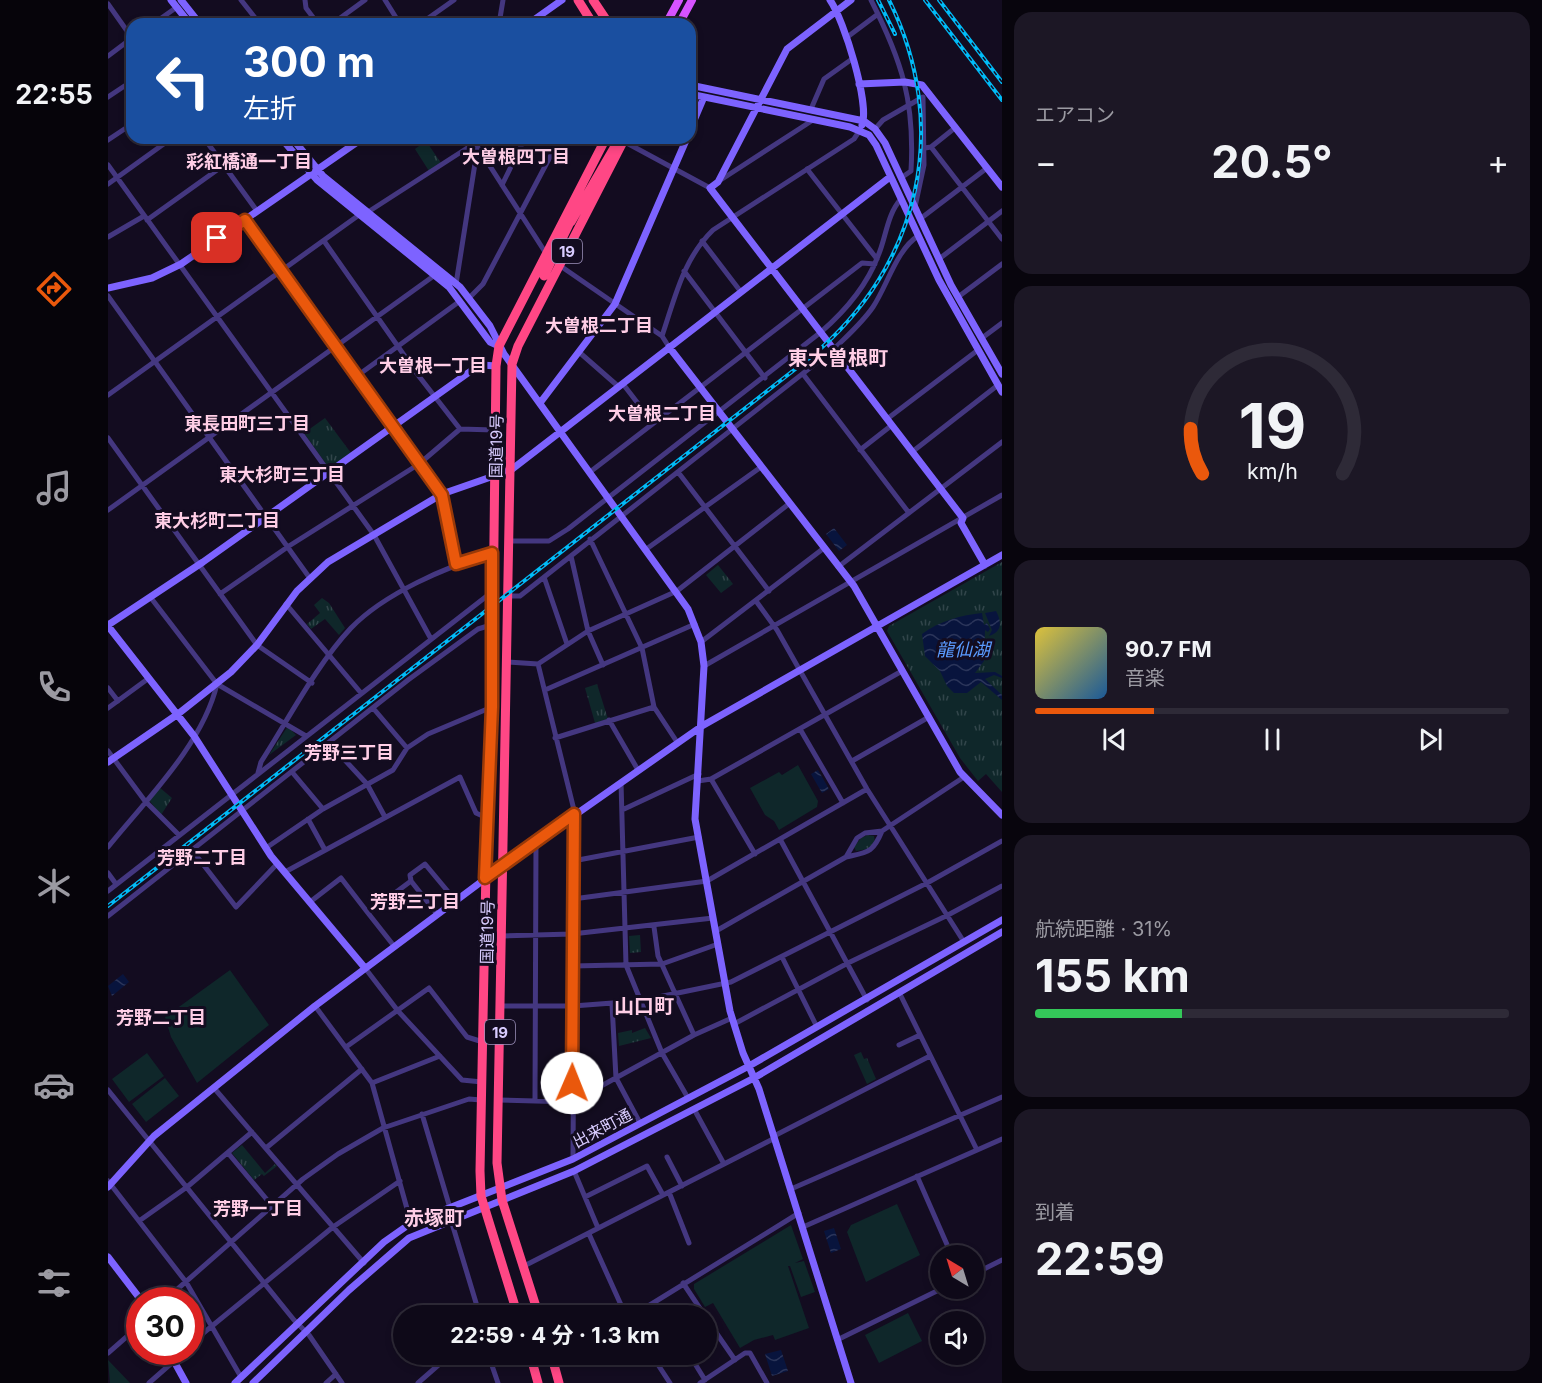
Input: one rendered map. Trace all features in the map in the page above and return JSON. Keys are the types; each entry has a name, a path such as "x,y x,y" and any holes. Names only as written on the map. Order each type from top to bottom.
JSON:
{"highway":[{"path":"578,0 587,18"},
{"path":"593,0 605,18"},
{"name":"国道19号","path":"515,1305 482,1196 481,1100 485,878 492,707 491,625 496,366 499,346 603,144"},
{"path":"544,276 571,222 620,144"},
{"name":"国道19号","path":"536,1305 502,1200 497,1163 501,936 505,864 512,364 518,346 620,144"},
{"path":"571,222 579,191"},
{"path":"533,1365 538,1383"},
{"path":"554,1366 559,1383"}],"main road":[{"path":"669,18 679,0"},
{"path":"682,18 692,0"}],"street":[{"path":"171,0 182,3 195,18"},
{"path":"241,0 255,18"},
{"path":"305,0 306,8 314,18"},
{"path":"340,18 365,0"},
{"path":"385,0 396,18"},
{"path":"428,18 454,0"},
{"path":"500,18 503,0"},
{"path":"536,18 562,0"},
{"path":"662,336 684,271 694,250 702,241 733,217 854,139 860,130 866,109 846,38 830,0"},
{"path":"718,182 787,49 852,0"},
{"path":"871,0 892,42 910,104 913,140 911,171 901,178"},
{"path":"161,18 182,3"},
{"path":"182,3 188,18"},
{"path":"108,5 126,30"},
{"path":"846,38 878,14"},
{"path":"108,56 126,42"},
{"path":"811,109 824,79 852,59"},
{"path":"859,84 905,82 922,85 926,96 928,147 915,207"},
{"path":"108,97 126,85"},
{"path":"696,86 864,121 875,129 885,143 958,297 1002,374"},
{"path":"696,95 860,130 869,135 876,145 918,236 1002,392"},
{"path":"875,129 883,120 926,96"},
{"path":"926,96 956,127 1002,187"},
{"path":"696,116 704,97"},
{"path":"710,188 813,120"},
{"path":"928,147 956,127"},
{"path":"108,140 126,128"},
{"path":"108,183 164,144"},
{"path":"208,144 257,211"},
{"path":"286,144 310,174 435,275 460,301 490,342 499,346"},
{"path":"297,144 317,170 456,284 469,298 490,326 499,346 560,432 677,591 695,624 704,666 695,819 725,984 733,1021 775,1137 851,1383"},
{"path":"108,288 152,278 181,264 317,170 351,144"},
{"path":"368,212 471,144"},
{"path":"456,284 476,144"},
{"path":"478,144 547,255"},
{"path":"502,185 522,144"},
{"path":"469,298 483,284 557,144"},
{"path":"631,144 672,169 710,188 963,518"},
{"path":"540,403 615,304 684,144"},
{"path":"928,147 1002,240"},
{"path":"108,165 374,535 431,639"},
{"path":"108,237 146,218 224,165"},
{"path":"920,219 987,168"},
{"path":"807,169 843,214 876,262"},
{"path":"111,760 217,684 257,645 286,604 309,577 328,562 442,495 511,470 890,177"},
{"path":"509,541 549,541 610,499 822,332 856,294 876,262 892,212 901,199"},
{"path":"939,260 1002,211"},
{"path":"108,396 359,215"},
{"path":"245,220 442,495 456,564"},
{"path":"508,596 520,596 834,349 863,321 882,292 905,245 918,236"},
{"path":"324,241 460,429"},
{"path":"702,241 741,292"},
{"path":"590,472 862,263 876,262"},
{"path":"958,297 1002,264"},
{"path":"559,265 662,336 719,414 851,582 964,777 1002,815"},
{"path":"684,271 765,378"},
{"path":"108,510 435,275"},
{"path":"108,296 309,577"},
{"path":"357,376 460,301"},
{"path":"982,338 1002,323"},
{"path":"860,450 890,422 978,350"},
{"path":"579,352 621,385 653,423"},
{"path":"482,1082 462,1080 398,1011 278,864 194,736 108,625 151,598 330,473 475,368 482,365 496,366"},
{"path":"803,374 909,513"},
{"path":"912,452 998,385"},
{"path":"220,594 289,546 419,464 460,429 494,430"},
{"path":"108,438 257,645 312,683"},
{"path":"838,567 1002,442"},
{"path":"645,550 761,467"},
{"path":"678,471 769,591"},
{"path":"704,666 1002,495"},
{"path":"507,662 538,664 588,631 677,591 790,503"},
{"path":"963,518 961,523 985,565"},
{"path":"590,539 642,648 654,706 677,742"},
{"path":"700,642 824,548"},
{"path":"258,774 261,762 330,655 363,618 405,591 456,564 492,553"},
{"path":"238,1380 212,1326 186,1282 109,1184 149,1140 315,1006 455,900 677,742 1002,555"},
{"path":"571,556 588,631 603,665"},
{"path":"544,577 567,644"},
{"path":"108,891 492,592"},
{"path":"151,598 217,684 306,736"},
{"path":"756,601 800,670 867,789 964,942"},
{"path":"286,604 361,693"},
{"path":"545,690 695,624"},
{"path":"108,916 373,708 478,629 491,625"},
{"path":"538,664 574,814 573,1159"},
{"path":"622,810 698,778 711,780 902,671"},
{"path":"108,708 149,678"},
{"path":"108,847 191,743 213,701 217,684"},
{"path":"108,688 117,701"},
{"path":"555,738 654,706"},
{"path":"266,848 323,809 393,770 407,748 428,734 492,707"},
{"path":"373,708 407,748"},
{"path":"852,761 929,717"},
{"path":"609,720 638,770"},
{"path":"800,729 843,803"},
{"path":"330,744 367,784 385,817"},
{"path":"108,751 111,760 145,801 179,835"},
{"path":"292,772 323,809"},
{"path":"285,872 460,777 476,813 487,818"},
{"path":"846,857 857,838 865,833 882,831 964,777"},
{"path":"711,780 755,854"},
{"path":"621,782 626,965 662,1053 688,1098"},
{"path":"573,899 707,881 867,789"},
{"path":"308,819 325,850"},
{"path":"716,931 846,857 867,853 875,846 882,831"},
{"path":"573,861 699,837"},
{"path":"780,839 867,1000"},
{"path":"501,1006 612,1004 725,984 927,883 1002,841"},
{"path":"535,1101 536,842"},
{"path":"192,850 236,908 278,864"},
{"path":"437,914 411,881 410,875 425,864 455,900"},
{"path":"108,873 116,884"},
{"path":"310,902 341,878 394,946"},
{"path":"368,913 411,881"},
{"path":"498,1100 572,1102 694,1035 733,1021 799,990 1002,886"},
{"path":"501,936 572,934 654,927 713,918"},
{"name":"出来町通","path":"238,1380 299,1325 384,1242 411,1223 573,1159 749,1066 867,1000 1002,920"},
{"path":"654,927 662,964 694,1035"},
{"name":"出来町通","path":"253,1383 388,1254 409,1238 574,1171 754,1078 1002,932"},
{"path":"573,966 662,964 718,944"},
{"path":"782,957 818,1027"},
{"path":"346,1047 429,988 467,1037 483,1042"},
{"path":"899,992 977,1150"},
{"path":"612,1004 616,1078 640,1123"},
{"path":"315,1006 372,1083 411,1223"},
{"path":"900,1045 920,1035"},
{"path":"372,1083 440,1056"},
{"path":"524,1266 930,1056"},
{"path":"266,1148 362,1069"},
{"path":"214,1088 364,1263"},
{"path":"108,1090 265,1284 307,1332 342,1383"},
{"path":"791,1189 1002,1097"},
{"path":"180,1287 297,1185 338,1154 383,1128 469,1099 481,1100"},
{"path":"694,1109 724,1164"},
{"path":"422,1114 450,1208"},
{"path":"139,1221 187,1187 252,1132"},
{"path":"803,1227 1002,1138"},
{"path":"228,1153 273,1207"},
{"path":"667,1157 682,1186"},
{"path":"585,1197 647,1166 666,1194 688,1243"},
{"path":"574,1171 598,1228"},
{"path":"917,1176 947,1245"},
{"path":"204,1333 333,1227 400,1181"},
{"path":"649,1305 799,1213"},
{"path":"451,1220 477,1305"},
{"path":"589,1234 621,1305"},
{"path":"108,1257 131,1287"},
{"path":"984,1269 1002,1260"},
{"path":"683,1283 698,1305"},
{"path":"837,1340 930,1294"},
{"path":"717,1333 735,1360"},
{"path":"108,1353 126,1337"},
{"path":"694,1365 703,1382 735,1360 750,1353 767,1383"},
{"path":"149,1383 169,1365"},
{"path":"177,1365 186,1383"},
{"path":"418,1383 438,1365"},
{"path":"492,1365 498,1383"},
{"path":"658,1365 670,1383"},
{"path":"326,1383 336,1374"}],"green space":[{"path":"422,144 428,144 441,163 429,171 415,149"},
{"path":"325,418 351,453 329,468 304,433"},
{"path":"1002,562 1002,792 986,774 978,781 960,758 887,631 889,626"},
{"path":"718,565 733,584 721,593 706,575"},
{"path":"322,598 329,603 345,628 339,635 325,619 311,629 307,624 320,613 314,605"},
{"path":"597,684 608,719 595,723 585,688"},
{"path":"288,727 296,735 269,755 286,729"},
{"path":"798,765 818,801 817,807 779,830 774,821 765,815 750,788 779,772 782,775"},
{"path":"159,787 172,798 161,815 149,800"},
{"path":"868,835 874,836 875,843 868,849 856,851 854,847 861,838"},
{"path":"640,935 641,952 630,953 629,936"},
{"path":"230,970 269,1025 197,1083 171,1037 165,1017"},
{"path":"645,1028 651,1038 619,1046 618,1033 632,1030 632,1033"},
{"path":"861,1052 864,1059 867,1058 876,1079 867,1084 854,1055"},
{"path":"147,1053 164,1076 129,1102 112,1079"},
{"path":"165,1078 179,1096 146,1122 132,1104"},
{"path":"242,1145 265,1173 275,1164 277,1166 254,1180 232,1153"},
{"path":"897,1204 920,1255 866,1282 847,1232 851,1225"},
{"path":"791,1225 803,1259 795,1263 804,1261 815,1292 801,1297 790,1266 788,1266 809,1328 775,1340 773,1335 754,1340 740,1348 717,1310 717,1305 713,1303 704,1305 694,1289 694,1284"},
{"path":"908,1313 922,1341 879,1363 865,1335"},
{"path":"108,1360 130,1383 110,1383"}],"water":[{"path":"834,528 847,545 839,551 826,534"},
{"path":"996,611 1000,626 989,636 992,630 985,613"},
{"name":"龍仙湖","path":"982,613 984,625 987,623 990,629 988,632 985,630 984,661 975,673 995,672 1002,676 1002,678 994,675 985,679 1002,695 1002,700 981,682 967,693 954,693 947,686 940,671 925,656 922,634 951,619"},
{"path":"818,770 829,789 822,793 811,774"},
{"path":"123,974 129,982 112,996 108,986"},
{"path":"834,1228 841,1249 831,1253 824,1231"},
{"path":"781,1350 788,1371 772,1376 765,1354"}],"railway":[{"path":"878,0 895,34"},
{"path":"108,906 812,356 849,320 878,280 900,237 915,192 921,145 919,97 908,48 889,0"},
{"path":"925,0 1002,100"},
{"path":"939,0 1002,82"}],"district":[{"name":"大曽根四丁目","path":"516,156"},
{"name":"彩紅橋通一丁目","path":"249,161"},
{"name":"大曽根二丁目","path":"599,325"},
{"name":"東大曽根町","path":"838,358"},
{"name":"大曽根一丁目","path":"433,365"},
{"name":"大曽根二丁目","path":"662,413"},
{"name":"東長田町三丁目","path":"247,423"},
{"name":"東大杉町三丁目","path":"282,474"},
{"name":"東大杉町二丁目","path":"217,520"},
{"name":"芳野三丁目","path":"349,752"},
{"name":"芳野二丁目","path":"202,857"},
{"name":"芳野三丁目","path":"415,901"},
{"name":"山口町","path":"644,1006"},
{"name":"芳野二丁目","path":"161,1017"},
{"name":"芳野一丁目","path":"258,1208"},
{"name":"赤塚町","path":"434,1218"}],"route":[{"path":"217,238 245,220 442,495 456,564 492,553 492,707 485,878 574,814 572,1083"}]}
